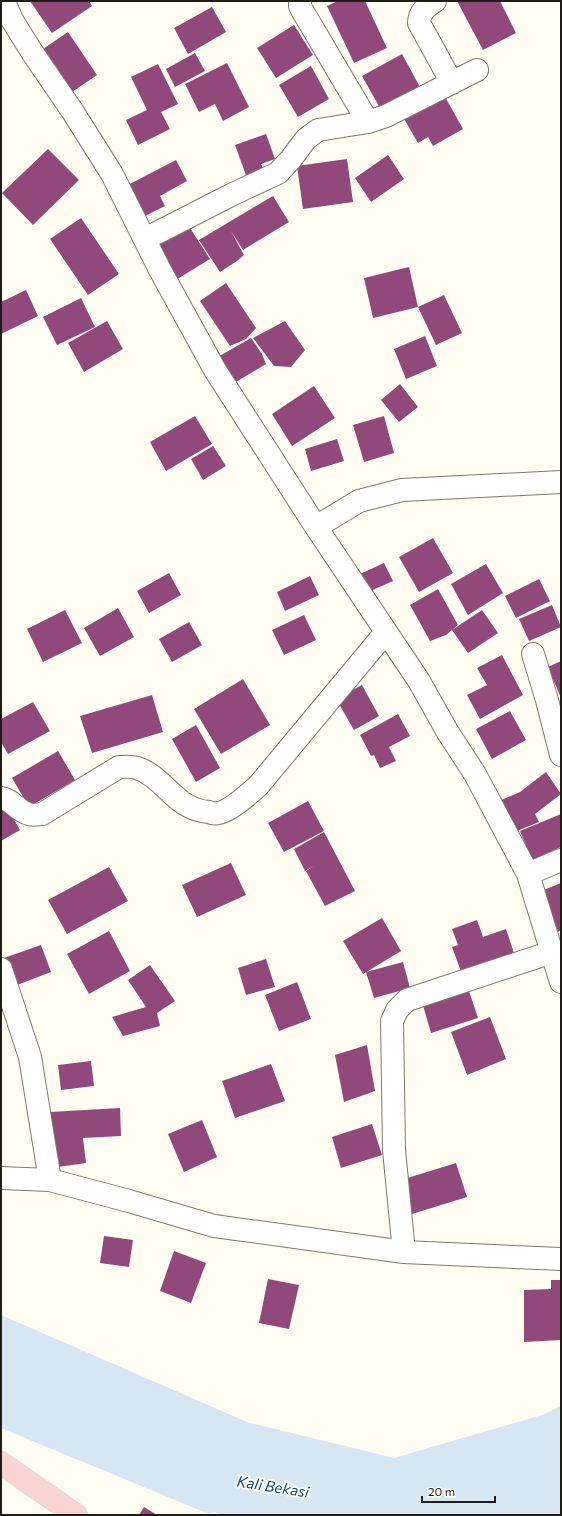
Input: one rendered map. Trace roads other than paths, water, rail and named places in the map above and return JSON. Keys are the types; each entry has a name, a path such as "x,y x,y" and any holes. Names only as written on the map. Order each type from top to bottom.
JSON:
{"main road":[{"path":"1,1463 76,1515"}],"street":[{"path":"4,1 12,20 20,33 73,112 112,174 172,293 215,370 316,527 419,681 447,731 475,774 528,874 561,982"},
{"path":"300,1 302,10 368,122"},
{"path":"435,1 419,16 419,23 452,83"},
{"path":"145,239 278,173 292,159 306,139 318,130 368,122 386,116 476,70"},
{"path":"316,527 359,502 402,490 561,482"},
{"path":"1,798 6,798 21,811 30,815 42,814 119,767 127,766 137,768 150,775 180,802 200,812 218,813 240,802 258,786 386,632"},
{"path":"533,654 547,700 561,755"},
{"path":"528,874 561,860"},
{"path":"404,1252 394,1150 392,1021 397,1010 407,1000 552,952"},
{"path":"1,969 30,1057 50,1180"},
{"path":"1,1178 50,1180 214,1226 404,1252 561,1259"}],"water":[{"name":"Kali Bekasi","path":"1,1315 247,1422 394,1458 542,1415 561,1406 561,1515 222,1515 214,1512 209,1514 1,1428"}]}
